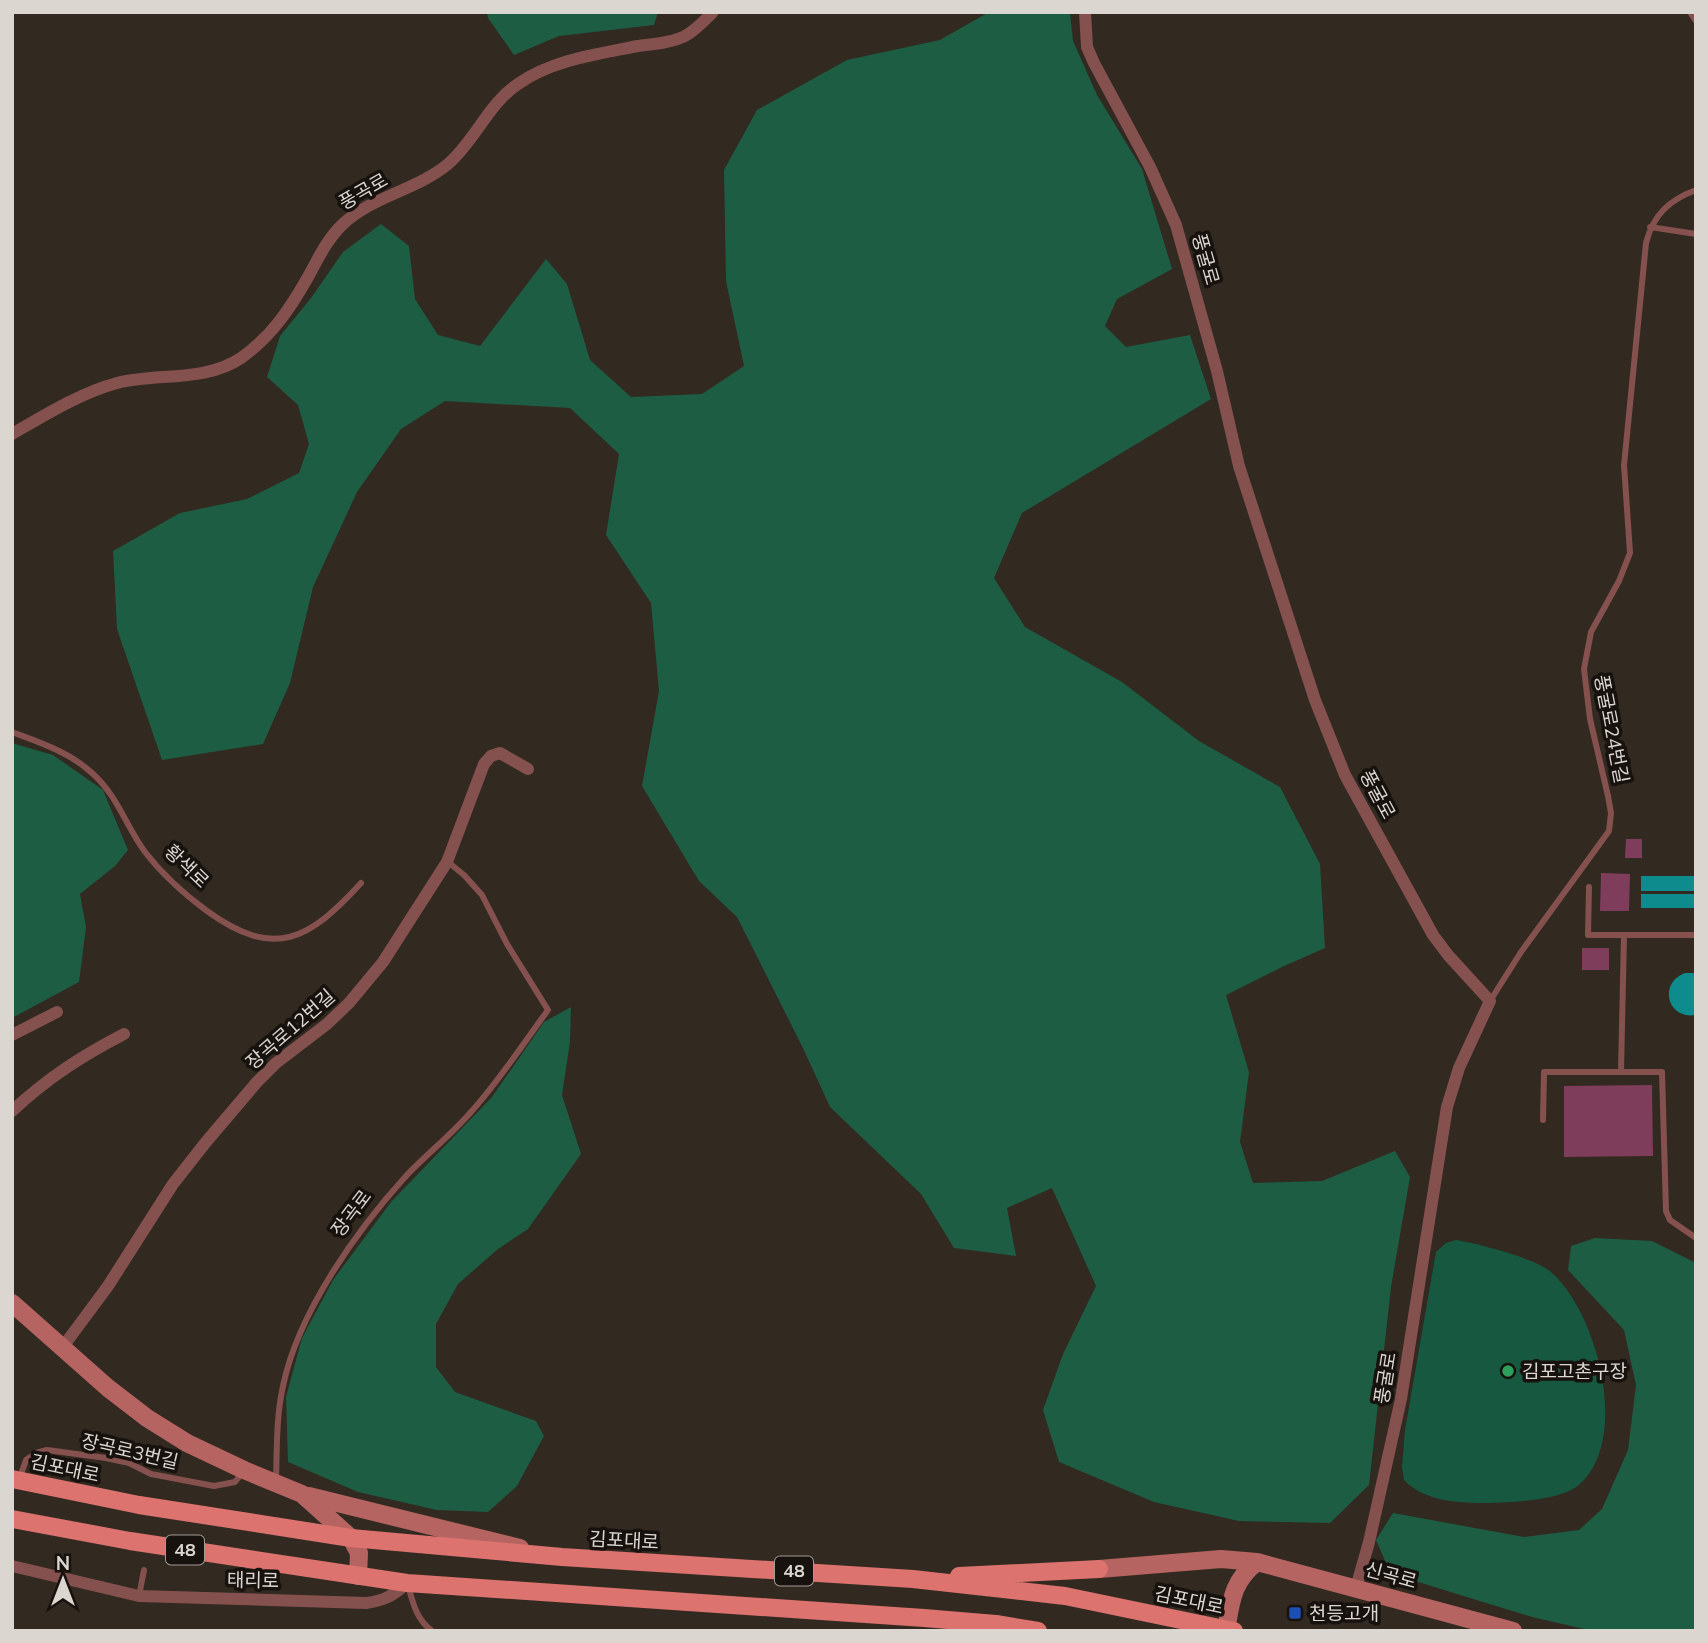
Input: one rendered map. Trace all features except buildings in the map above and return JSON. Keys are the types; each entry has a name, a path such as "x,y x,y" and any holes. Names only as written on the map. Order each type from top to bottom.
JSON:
{"main road":[{"name":"김포대로","path":"15,1479 139,1505 351,1538 562,1558 914,1578 1065,1596 1229,1630"},
{"name":"48","path":"12,1519 130,1541 407,1583 924,1618 996,1624 1038,1631"},
{"path":"914,1578 1099,1569"}],"street":[{"name":"풍곡로","path":"12,434 66,404 115,383 191,374 237,361 254,348 288,312 322,253 343,224 444,167 517,84 538,72 568,61 683,37 713,12"},
{"name":"풍굴로","path":"1085,12 1086,38 1094,63 1150,167 1176,225 1217,371 1239,466 1315,700 1330,738 1356,796 1433,935 1490,1001 1460,1068 1447,1107 1399,1411 1356,1588"},
{"name":"장곡로12번길","path":"62,1348 108,1286 173,1184 257,1082 276,1063 327,1024 369,981 397,944 447,862 478,778 491,756 500,754 528,769"},
{"path":"12,1035 57,1012"},
{"path":"12,1111 47,1079 82,1056 124,1034"},
{"path":"12,1303 147,1418 187,1443 244,1471 302,1494 562,1558"},
{"path":"302,1494 351,1538 359,1553 358,1576"},
{"name":"신곡로","path":"1099,1569 1221,1559 1257,1562 1513,1631"},
{"path":"1229,1630 1238,1581 1244,1572 1257,1562"},
{"name":"태리로","path":"12,1566 139,1596 366,1603 387,1598 407,1583"}],"lane":[{"path":"1690,12 1696,21"},
{"path":"1696,190 1670,203 1657,214 1650,227 1696,234"},
{"name":"풍굴로24번길","path":"1490,1001 1521,951 1609,831 1611,813 1590,719 1584,669 1591,632 1619,582 1630,554 1625,454 1642,271 1650,227"},
{"name":"황색로","path":"12,732 52,747 92,773 115,800 144,850 156,865 200,905 231,928 265,939 285,938 337,909 361,883"},
{"name":"장곡로","path":"276,1484 279,1412 283,1386 299,1334 313,1306 362,1231 406,1177 470,1114 548,1010 507,944 482,895 464,875 447,862"},
{"path":"1589,887 1588,934 1696,935"},
{"path":"1620,1071 1624,936"},
{"path":"1543,1121 1544,1072 1662,1072 1666,1211 1671,1220 1696,1238"},
{"name":"장곡로3번길","path":"15,1479 26,1460 47,1450 118,1461 162,1476 214,1486 235,1482 244,1471"},
{"path":"160,1487 162,1476"},
{"path":"139,1596 144,1570"},
{"path":"407,1583 414,1608 432,1631"}],"green space":[{"path":"487,12 658,12 654,25 559,36 514,55 488,18"},
{"path":"989,12 1070,13 1073,41 1097,95 1142,169 1172,269 1117,299 1105,326 1126,347 1190,335 1211,399 1022,513 994,578 1025,627 1122,682 1199,741 1280,787 1320,864 1325,948 1226,995 1249,1072 1240,1142 1253,1183 1322,1181 1395,1151 1410,1177 1391,1287 1369,1485 1330,1523 1239,1521 1154,1502 1059,1462 1043,1410 1063,1354 1096,1286 1052,1188 1007,1208 1016,1256 954,1248 921,1194 830,1107 737,917 699,881 642,786 659,691 651,603 606,535 619,454 570,408 445,401 401,429 357,492 313,587 290,683 263,744 162,760 117,629 113,551 180,513 247,499 299,473 309,444 298,405 267,377 280,336 343,252 381,224 409,246 415,299 438,335 480,346 546,259 567,284 590,360 631,397 702,394 744,366 726,281 724,170 757,110 847,60 940,40"},
{"path":"12,743 53,755 103,790 128,850 115,866 80,894 86,927 79,982 12,1018"},
{"path":"571,1007 570,1042 562,1095 581,1154 528,1229 498,1249 458,1284 436,1324 436,1367 455,1392 536,1421 544,1436 517,1486 488,1512 437,1510 358,1492 288,1462 286,1397 302,1338 333,1280 391,1202 492,1097 544,1022"},
{"path":"1595,1238 1652,1241 1696,1263 1696,1631 1593,1631 1532,1617 1402,1577 1386,1563 1376,1540 1393,1513 1524,1537 1579,1530 1602,1509 1628,1450 1636,1385 1624,1330 1568,1270 1571,1246"},
{"name":"김포고촌구장","path":"1456,1240 1506,1252 1543,1267 1568,1291 1582,1315 1594,1344 1602,1375 1605,1406 1603,1436 1596,1462 1581,1483 1562,1494 1499,1503 1443,1500 1422,1493 1404,1480 1402,1467 1405,1430 1436,1252 1446,1243"}],"water":[{"path":"1641,876 1696,876 1696,891 1641,891"},
{"path":"1641,894 1696,894 1696,908 1641,908"},
{"path":"1685,973 1696,973 1696,1015 1678,1012 1670,1000 1671,984"}],"place":[{"name":"김포고촌구장","path":"1508,1371"},
{"name":"천등고개","path":"1295,1613"}]}
